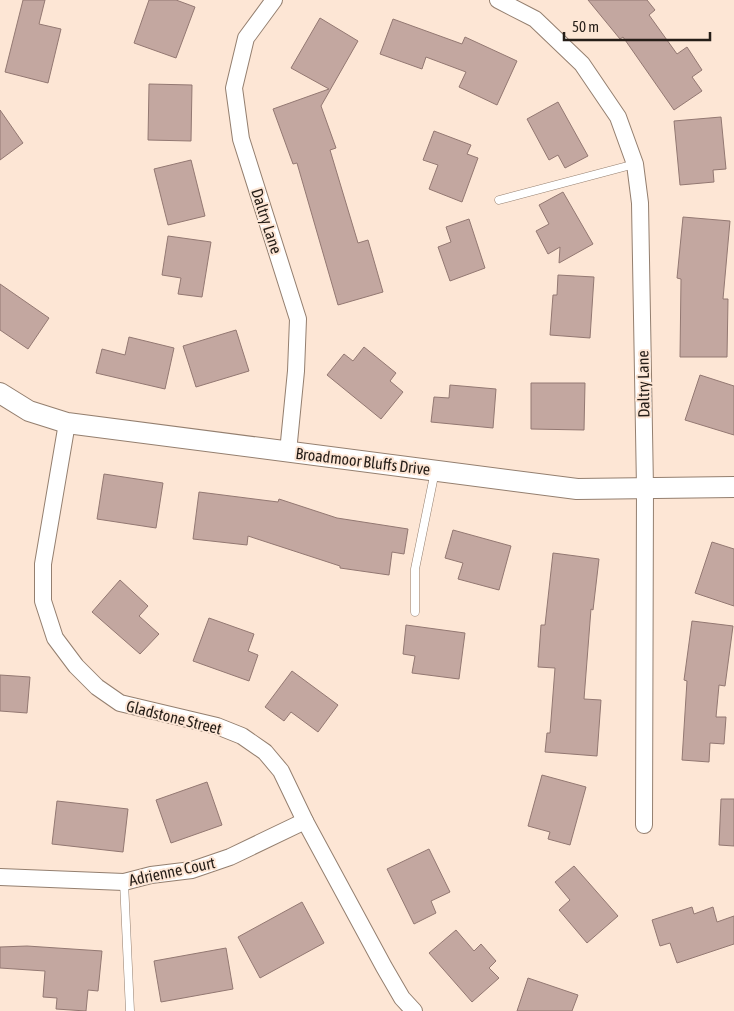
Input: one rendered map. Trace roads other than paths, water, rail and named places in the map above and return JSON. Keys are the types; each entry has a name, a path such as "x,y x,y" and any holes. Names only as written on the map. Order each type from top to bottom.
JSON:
{"street":[{"name":"Daltry Lane","path":"274,0 246,38 234,88 241,139 298,319 296,371 288,452"},
{"name":"Daltry Lane","path":"498,0 535,19 582,64 618,117 635,164 640,203 645,488 644,825"},
{"name":"Broadmoor Bluffs Drive","path":"0,393 29,411 67,422 435,471 577,489 734,487"},
{"name":"Gladstone Street","path":"67,422 43,564 43,602 55,638 76,666 97,687 120,703 216,726 242,736 265,752 281,771 397,990 414,1011"},
{"name":"Adrienne Court","path":"0,877 124,882 151,875 192,870 230,857 306,821"}],"lane":[{"path":"499,200 635,164"},
{"path":"415,612 415,569 435,471"},
{"path":"124,882 130,1011"}]}
